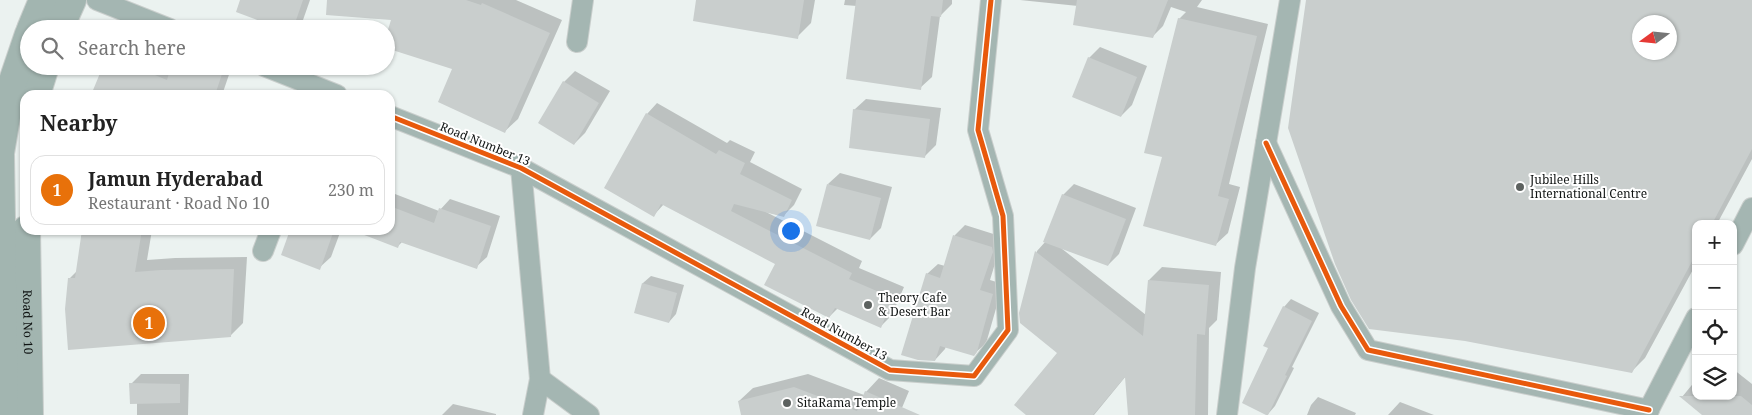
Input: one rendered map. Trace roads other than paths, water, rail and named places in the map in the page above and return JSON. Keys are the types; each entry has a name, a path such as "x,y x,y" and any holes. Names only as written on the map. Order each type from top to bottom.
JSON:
{"main road":[{"path":"35,20 43,0"},
{"path":"63,20 72,0"},
{"name":"Road No 10","path":"4,415 9,311 0,153 11,87 20,60"},
{"path":"38,90 42,75"},
{"name":"Road No 10","path":"25,235 9,311 29,415"}],"street":[{"path":"97,0 147,20"},
{"path":"577,42 584,0"},
{"name":"Road Number 13","path":"395,118 521,168 890,370 974,376 1008,330 1004,216 978,130 991,0"},
{"path":"1227,415 1245,268 1290,0"},
{"path":"285,75 320,90"},
{"path":"1266,143 1341,306 1368,350 1648,412 1692,326"},
{"path":"521,168 540,379 533,415"},
{"path":"1737,236 1752,208"},
{"path":"263,251 270,235"},
{"path":"540,379 589,415"}],"place":[{"name":"Jubilee Hills International Centre","path":"1520,187"},
{"name":"Theory Cafe & Desert Bar","path":"868,305"},
{"name":"Jamun Hyderabad","path":"149,323"},
{"name":"SitaRama Temple","path":"787,403"}]}
